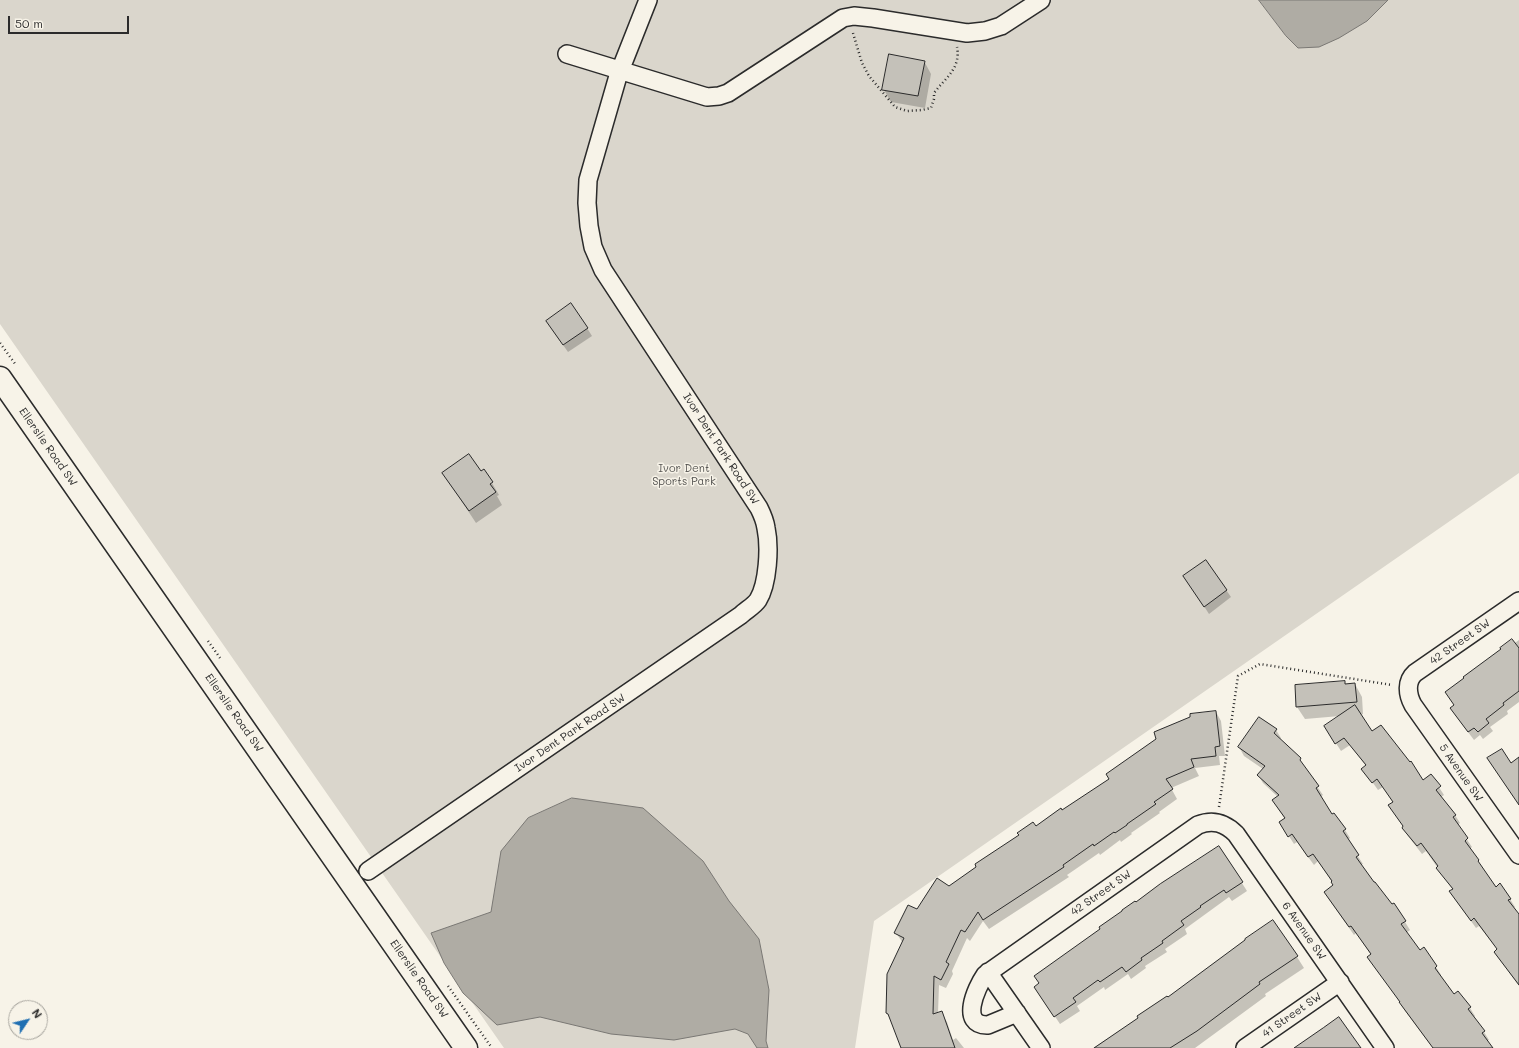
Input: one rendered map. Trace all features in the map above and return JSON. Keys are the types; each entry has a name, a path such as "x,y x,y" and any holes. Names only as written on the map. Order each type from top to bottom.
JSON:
{"main road":[{"name":"Ellerslie Road SW","path":"0,378 466,1048"}],"street":[{"name":"Ivor Dent Park Road SW","path":"368,871 741,614 757,601 767,574 768,546 766,528 759,508 603,270 594,247 588,218 588,180 620,71 648,0"},
{"path":"567,54 707,97 719,96 728,93 843,18 854,16 873,18 967,33 1001,26 1023,5 1041,0"},
{"name":"42 Street SW","path":"1408,688 1411,677 1415,673 1519,601"},
{"name":"5 Avenue SW","path":"1408,688 1413,705 1519,855"},
{"name":"42 Street SW","path":"988,972 1198,825 1205,822 1216,822"},
{"name":"6 Avenue SW","path":"1216,822 1224,825 1236,834 1385,1048"},
{"path":"1017,1013 988,1025 983,1025 974,1018 971,1008 973,1000 981,980 988,972 1017,1013 1041,1048"},
{"name":"41 Street SW","path":"1245,1048 1340,982"}],"path":[{"path":"848,17 862,63 869,76 895,107 907,112 931,108 934,93 953,72 958,54 955,31"},
{"path":"1216,822 1222,794 1238,676 1260,664 1408,688"}],"green space":[{"name":"Ivor Dent Sports Park","path":"0,0 1519,0 1519,473 874,921 855,1048 504,1048 0,324"}],"shaded area":[{"path":"1259,0 1388,0 1367,21 1339,38 1319,47 1298,48 1286,36"},
{"path":"572,798 643,808 703,861 729,901 759,939 769,990 766,1041 768,1048 757,1048 748,1034 735,1029 674,1040 611,1034 540,1017 497,1025 463,993 444,963 431,933 491,912 501,851 528,818"}],"building":[{"path":"889,54 925,61 918,96 882,90"},
{"path":"571,303 588,328 563,345 546,321"},
{"path":"469,454 481,471 484,469 493,482 490,484 496,492 469,511 442,473"},
{"path":"1206,560 1227,590 1204,607 1183,576"},
{"path":"1512,639 1519,648 1519,691 1503,703 1504,705 1486,719 1489,723 1478,732 1474,728 1468,732 1450,708 1454,705 1445,692"},
{"path":"1345,681 1345,684 1355,683 1357,702 1296,707 1295,685"},
{"path":"1355,705 1372,731 1381,725 1410,762 1411,761 1423,780 1431,774 1441,786 1436,790 1456,815 1453,817 1468,838 1465,841 1496,887 1500,883 1511,899 1508,900 1519,914 1519,985 1494,952 1497,949 1474,918 1471,921 1449,891 1453,889 1436,868 1438,866 1421,843 1417,846 1402,828 1403,826 1388,805 1393,802 1377,779 1372,783 1361,769 1366,765 1344,738 1335,744 1324,726"},
{"path":"1216,711 1220,746 1215,747 1216,756 1191,759 1194,767 1166,779 1173,789 1154,802 1156,804 1115,833 1114,832 1094,846 1093,844 1063,865 1064,867 983,920 978,912 965,932 961,930 946,962 949,964 941,980 934,976 933,1014 942,1011 955,1048 901,1048 888,1014 886,1013 887,974 904,938 894,933 908,905 917,909 937,878 949,886 976,867 975,864 1019,835 1017,833 1033,822 1036,826 1061,808 1062,810 1109,779 1106,774 1156,739 1154,732 1190,717 1190,714"},
{"path":"1259,717 1277,729 1274,733 1301,758 1300,760 1319,786 1316,788 1332,814 1334,813 1346,829 1343,831 1359,855 1356,857 1392,904 1394,903 1406,921 1401,924 1420,950 1424,947 1437,966 1435,968 1454,994 1458,991 1471,1007 1468,1009 1485,1031 1482,1033 1493,1048 1433,1048 1367,957 1371,954 1351,926 1349,927 1324,892 1333,885 1331,882 1332,881 1313,854 1308,857 1292,834 1288,837 1279,822 1285,818 1272,800 1279,795 1257,775 1265,766 1238,747"},
{"path":"1502,749 1511,763 1519,757 1519,805 1487,758"},
{"path":"1219,846 1243,882 1226,893 1224,890 1200,906 1201,907 1181,921 1184,925 1162,941 1163,943 1141,958 1142,960 1126,972 1122,967 1100,982 1098,980 1073,998 1076,1002 1054,1017 1034,987 1039,983 1034,976 1100,929 1099,927 1122,910"},
{"path":"1273,920 1298,956 1259,982 1260,984 1197,1031 1170,1048 1094,1048 1138,1018 1137,1016 1167,996 1168,997 1245,939"},
{"path":"1339,1017 1361,1048 1294,1048 1323,1028"}]}
